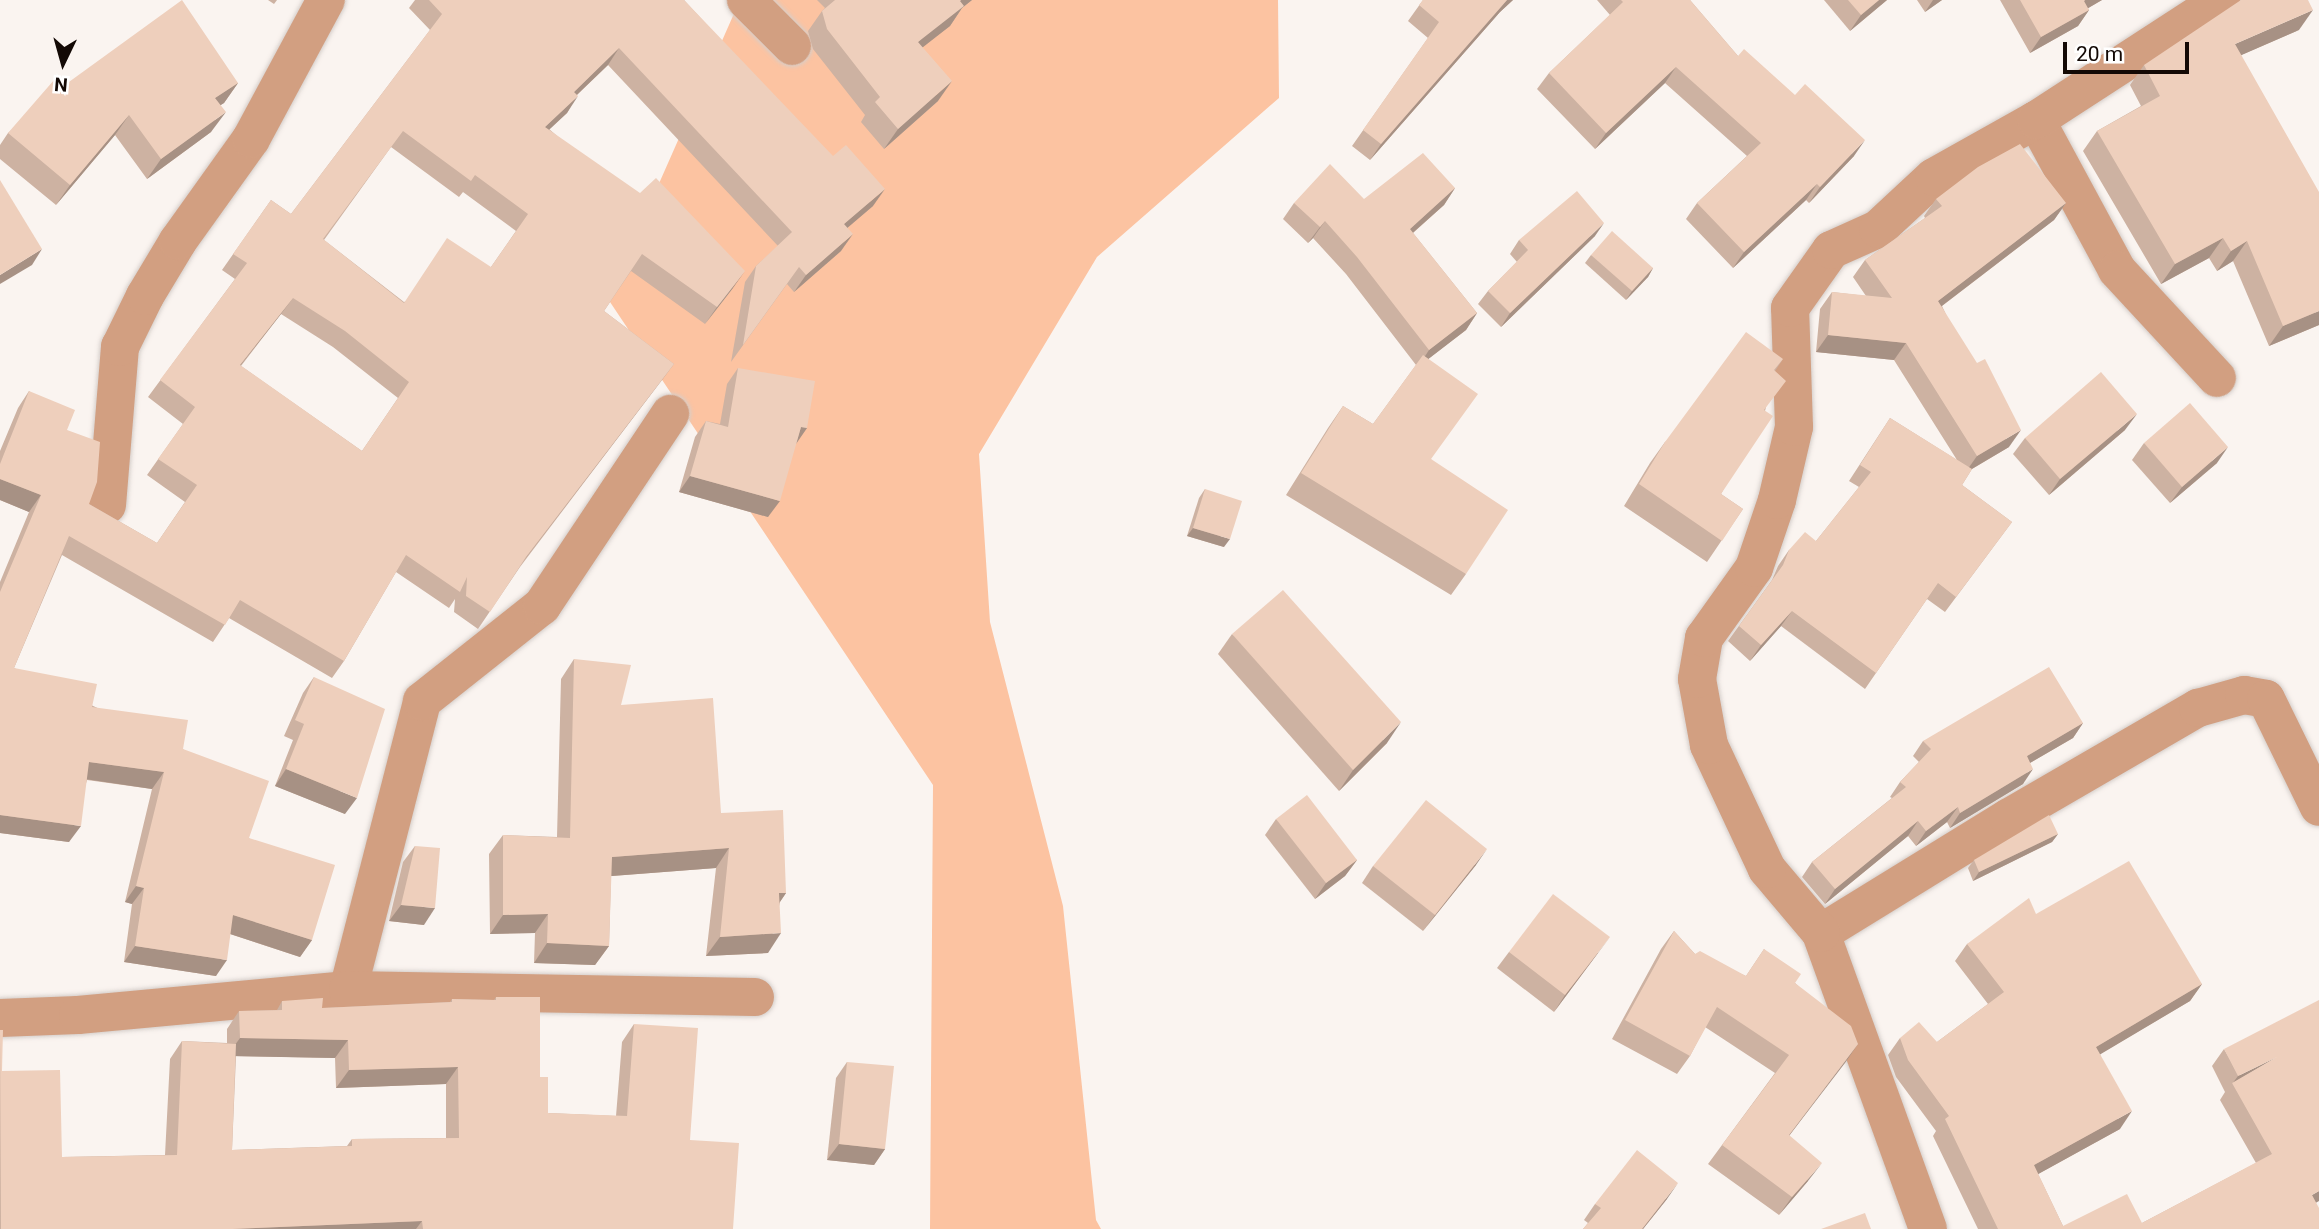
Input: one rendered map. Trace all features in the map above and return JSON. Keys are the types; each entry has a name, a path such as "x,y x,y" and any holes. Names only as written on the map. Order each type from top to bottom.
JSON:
{"street":[{"path":"107,505 120,347 145,296 178,241 251,139 326,0"},
{"path":"746,0 792,46"},
{"path":"1928,1229 1821,933 1767,869 1709,745 1697,679 1704,638 1754,568 1777,499 1794,427 1790,308 1831,250 1878,229 1934,177 2036,120 2221,0"},
{"path":"2036,120 2117,270 2217,378"},
{"path":"348,989 422,701 542,606 670,414"},
{"path":"1821,933 2008,818 2198,708 2244,695 2266,699 2319,807"},
{"path":"0,1018 78,1015 348,989 755,997"}],"shaded area":[{"path":"740,0 1278,0 1279,98 1097,257 979,454 990,622 1063,906 1096,1220 1101,1229 930,1229 933,785 608,299"}],"building":[{"path":"182,0 238,83 215,98 226,112 161,159 129,115 70,185 8,133 54,80 62,87"},
{"path":"429,0 684,0 833,156 846,145 885,189 844,224 853,234 806,275 799,267 743,345 756,266 792,232 619,48 574,92 578,96 545,127 640,193 656,178 745,271 717,307 642,254 604,311 674,364 526,557 490,612 466,596 467,577 460,592 406,555 344,661 240,600 225,625 69,536 14,668 97,684 92,707 188,720 183,749 269,781 249,838 335,865 312,940 233,915 227,960 135,946 144,888 136,886 164,772 89,762 81,826 0,815 0,592 41,495 0,479 0,464 29,391 75,410 67,430 100,442 97,482 89,504 157,543 197,485 158,459 195,407 160,380 247,263 233,254 271,200 291,214 442,14","holes":["403,131 471,181 475,175 528,214 491,267 447,238 404,303 323,239","293,298 345,331 409,382 362,451 240,365"]},
{"path":"835,0 961,0 964,6 918,42 952,81 898,129 875,102 880,97 827,29 822,11"},
{"path":"1423,0 1507,0 1381,144 1363,130 1439,22 1419,5"},
{"path":"1621,0 1690,0 1738,56 1744,49 1795,95 1805,84 1865,140 1820,187 1817,184 1744,252 1697,203 1761,143 1676,67 1606,133 1549,73 1623,2"},
{"path":"1848,0 1879,0 1861,15"},
{"path":"2020,0 2085,0 2089,10 2041,37"},
{"path":"2241,0 2308,0 2313,10 2235,44 2319,192 2319,311 2283,326 2247,241 2231,251 2223,238 2175,264 2097,131 2160,96 2144,65"},
{"path":"2020,144 2066,203 1938,301 1977,363 1985,359 2021,430 1977,456 1906,343 1828,335 1832,292 1892,298 1865,260 1942,206 1936,199 1978,167"},
{"path":"1423,153 1455,188 1410,229 1477,313 1429,350 1357,257 1325,221 1320,227 1294,203 1330,164 1364,199"},
{"path":"0,180 42,249 0,275"},
{"path":"1577,191 1604,223 1510,313 1488,291 1528,250 1519,240"},
{"path":"1612,231 1653,268 1632,291 1591,255"},
{"path":"1746,332 1783,359 1774,370 1786,381 1764,410 1773,416 1721,494 1743,509 1722,541 1639,484 1665,442"},
{"path":"1423,355 1478,394 1431,459 1508,510 1466,574 1301,473 1343,406 1373,424"},
{"path":"738,368 815,381 807,428 801,427 780,501 690,476 706,421 728,427"},
{"path":"2101,372 2137,414 2060,479 2025,438"},
{"path":"2190,403 2228,447 2182,487 2144,443"},
{"path":"1890,418 1972,469 1962,485 2012,522 1956,597 1938,583 1876,673 1792,611 1761,645 1739,626 1783,565 1789,550 1805,532 1816,541 1871,472 1860,465"},
{"path":"1205,489 1242,501 1230,539 1193,528"},
{"path":"1283,590 1401,722 1353,770 1232,634"},
{"path":"574,659 631,665 621,705 713,698 721,813 783,810 786,893 779,893 781,933 720,937 729,848 612,857 609,946 547,943 548,914 503,915 503,835 570,838"},
{"path":"2049,667 2083,723 2027,756 2033,769 1960,813 1958,807 1926,831 1918,821 1835,889 1812,862 1906,787 1900,782 1931,749 1923,741"},
{"path":"314,677 385,709 357,798 286,769 304,724 295,720"},
{"path":"1307,795 1357,860 1326,883 1276,819"},
{"path":"1426,800 1487,849 1435,915 1373,866"},
{"path":"2049,815 2058,834 1979,872 1974,860"},
{"path":"415,846 440,848 435,908 401,905"},
{"path":"2129,861 2202,984 2096,1047 2132,1111 2034,1165 2063,1226 2127,1194 2142,1223 2272,1154 2232,1083 2277,1057 2238,1076 2224,1049 2319,1000 2319,1191 2312,1195 2319,1208 2319,1229 1998,1229 1945,1119 1949,1116 1908,1060 1900,1038 1919,1022 1937,1042 2004,992 1967,944 2029,898 2036,914"},
{"path":"1553,894 1610,937 1565,995 1509,952"},
{"path":"1674,931 1695,954 1700,951 1746,976 1764,949 1801,974 1795,983 1851,1026 1858,1044 1789,1135 1822,1163 1792,1197 1722,1145 1789,1055 1717,1007 1690,1056 1625,1020"},
{"path":"496,997 540,997 540,1077 548,1077 548,1113 627,1116 634,1024 698,1028 690,1140 739,1143 733,1229 423,1229 422,1221 232,1229 1,1229 0,1030 3,1030 2,1071 60,1070 62,1157 177,1155 182,1041 236,1044 232,1150 352,1146 352,1139 459,1138 458,1067 349,1070 348,1040 240,1038 239,1011 282,1010 282,1001 323,998 322,1008 452,1002 452,999 496,1000"},
{"path":"847,1062 894,1066 885,1149 839,1144"},
{"path":"1637,1150 1678,1183 1642,1229 1583,1229 1601,1208 1595,1204"},
{"path":"1865,1213 1871,1229 1821,1229"}]}
